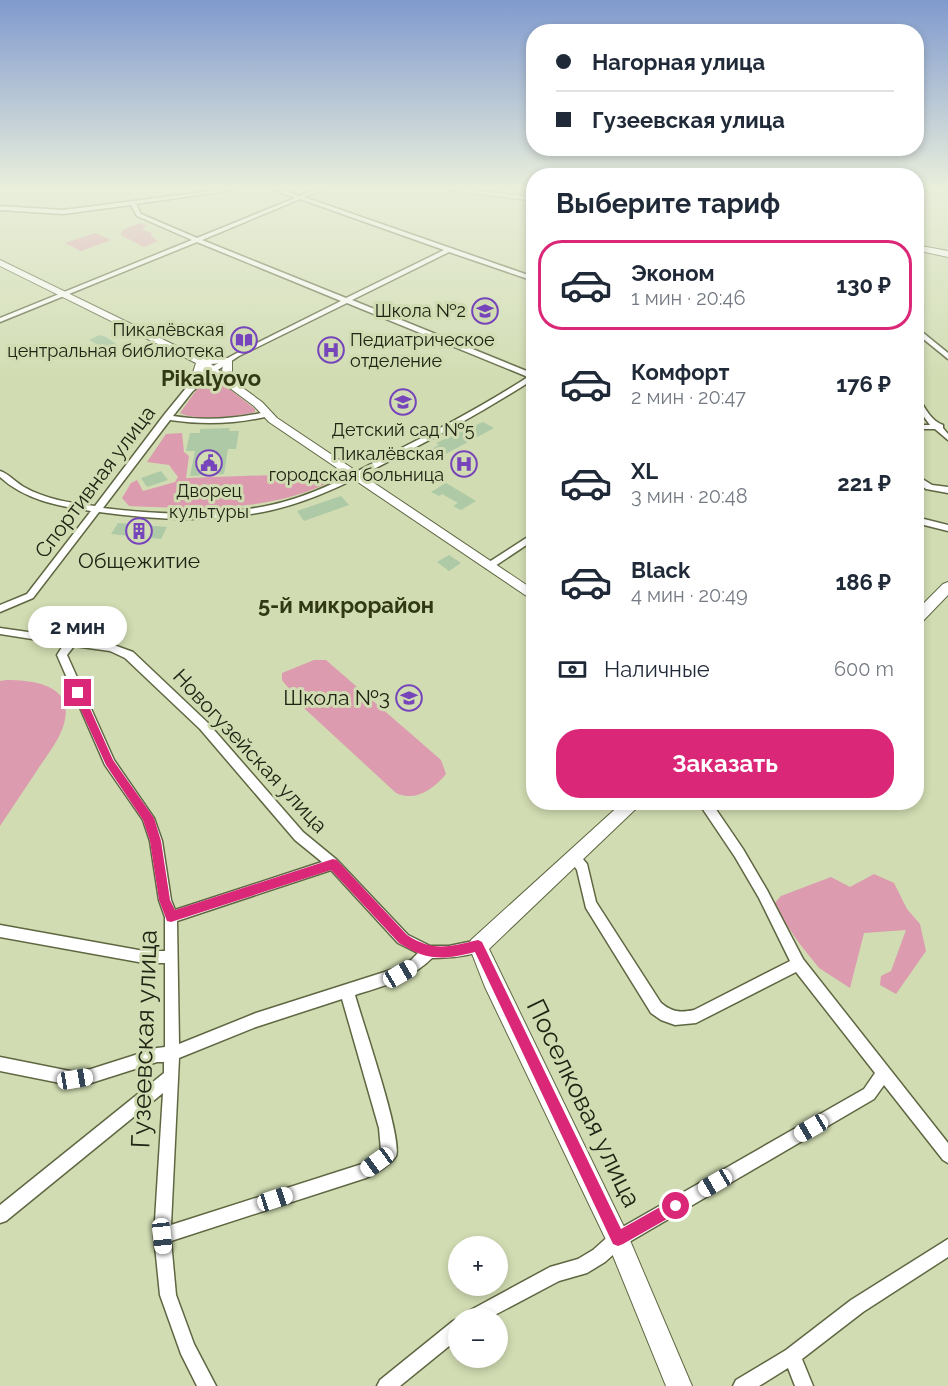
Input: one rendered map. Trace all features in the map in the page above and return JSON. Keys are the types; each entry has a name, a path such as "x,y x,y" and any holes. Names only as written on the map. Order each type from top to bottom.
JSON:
{"street":[{"path":"0,320 159,255"},
{"path":"234,255 526,374"},
{"name":"Спортивная улица","path":"0,609 30,596 195,382 228,360 439,255"},
{"path":"466,255 526,276"},
{"path":"0,263 201,362 258,404 266,414 526,591"},
{"path":"924,336 948,357"},
{"path":"201,362 228,360 227,380"},
{"path":"201,362 195,382 227,380"},
{"path":"0,473 9,483 42,499 97,509 164,516 231,514 305,498 356,475 476,414 526,382"},
{"path":"924,412 948,438"},
{"path":"167,417 207,420 266,414"},
{"path":"924,427 948,426"},
{"path":"924,483 929,487 948,490"},
{"path":"924,522 948,528"},
{"path":"489,566 526,541"},
{"path":"924,612 948,587"},
{"name":"Новогузейская улица","path":"0,631 111,648 129,655 204,726 298,836 333,864 403,939 429,952"},
{"name":"Гузеевская улица","path":"71,642 62,655 109,762 148,818 156,841 165,900 171,917 172,1054 162,1236 168,1294 187,1348 207,1386"},
{"path":"0,1064 75,1079 91,1076 157,1055 172,1054 256,1020 400,974 416,965 429,952 450,952 478,946 626,810"},
{"path":"709,810 764,894 798,964 948,1155"},
{"path":"574,857 583,868 590,904 656,1008 666,1017 681,1020 696,1016 798,964"},
{"path":"171,917 333,864"},
{"path":"0,931 144,957 171,957"},
{"name":"Поселковая улица","path":"478,946 618,1239 679,1386"},
{"path":"162,1236 366,1170 389,1154 387,1128 347,992"},
{"path":"491,1308 556,1273 581,1267 599,1256 618,1239 869,1094 884,1073"},
{"path":"0,1215 169,1078"},
{"path":"742,1386 792,1356 857,1306 948,1247"},
{"path":"386,1386 448,1336"},
{"path":"792,1356 804,1386"}],"shaded area":[{"path":"200,385 224,385 255,409 255,412 217,417 195,417 180,413"},
{"path":"182,433 184,452 189,456 186,478 330,473 335,479 311,490 261,503 208,508 129,506 122,498 131,483 137,480 143,491 175,482 178,477 169,465 147,462 166,434"},
{"path":"314,660 326,660 441,760 446,774 441,780 417,795 396,793 305,709 282,680 282,673"},
{"path":"0,681 27,681 48,686 62,698 66,707 65,719 57,740 0,826"},
{"path":"874,874 894,883 907,909 920,924 926,951 896,994 880,985 881,976 891,971 906,930 864,933 850,988 819,968 773,905 781,896 831,877 850,887"}],"building":[{"path":"99,335 118,345 107,350 89,340"},
{"path":"483,422 494,428 429,463 418,456 439,445 436,443"},
{"name":"Дворец культуры","path":"230,428 229,431 239,431 236,449 228,449 224,474 190,476 195,451 186,451 190,433 200,433 200,429"},
{"path":"161,471 168,480 147,487 141,478"},
{"path":"446,483 476,501 461,510 453,506 458,503 442,494 439,496 431,492"},
{"path":"341,496 349,505 304,521 297,511"},
{"name":"Общежитие","path":"118,523 167,527 161,539 111,534"},
{"path":"449,555 461,563 449,571 437,562"}],"place":[{"name":"Школа №2","path":"485,311"},
{"name":"Пикалёвская центральная библиотека","path":"244,340"},
{"name":"Педиатрическое отделение","path":"331,350"},
{"name":"Детский сад №5","path":"403,402"},
{"name":"Дворец культуры","path":"209,463"},
{"name":"Пикалёвская городская больница","path":"464,464"},
{"name":"Общежитие","path":"139,531"},
{"name":"Школа №3","path":"409,698"}],"district":[{"name":"Pikalyovo","path":"211,378"},
{"name":"5-й микрорайон","path":"346,605"}],"route":[{"path":"78,693 109,762 148,818 156,841 165,900 171,917 333,864 403,939 415,946 429,952 450,952 468,950 478,946 492,980 618,1239 676,1206"}]}
